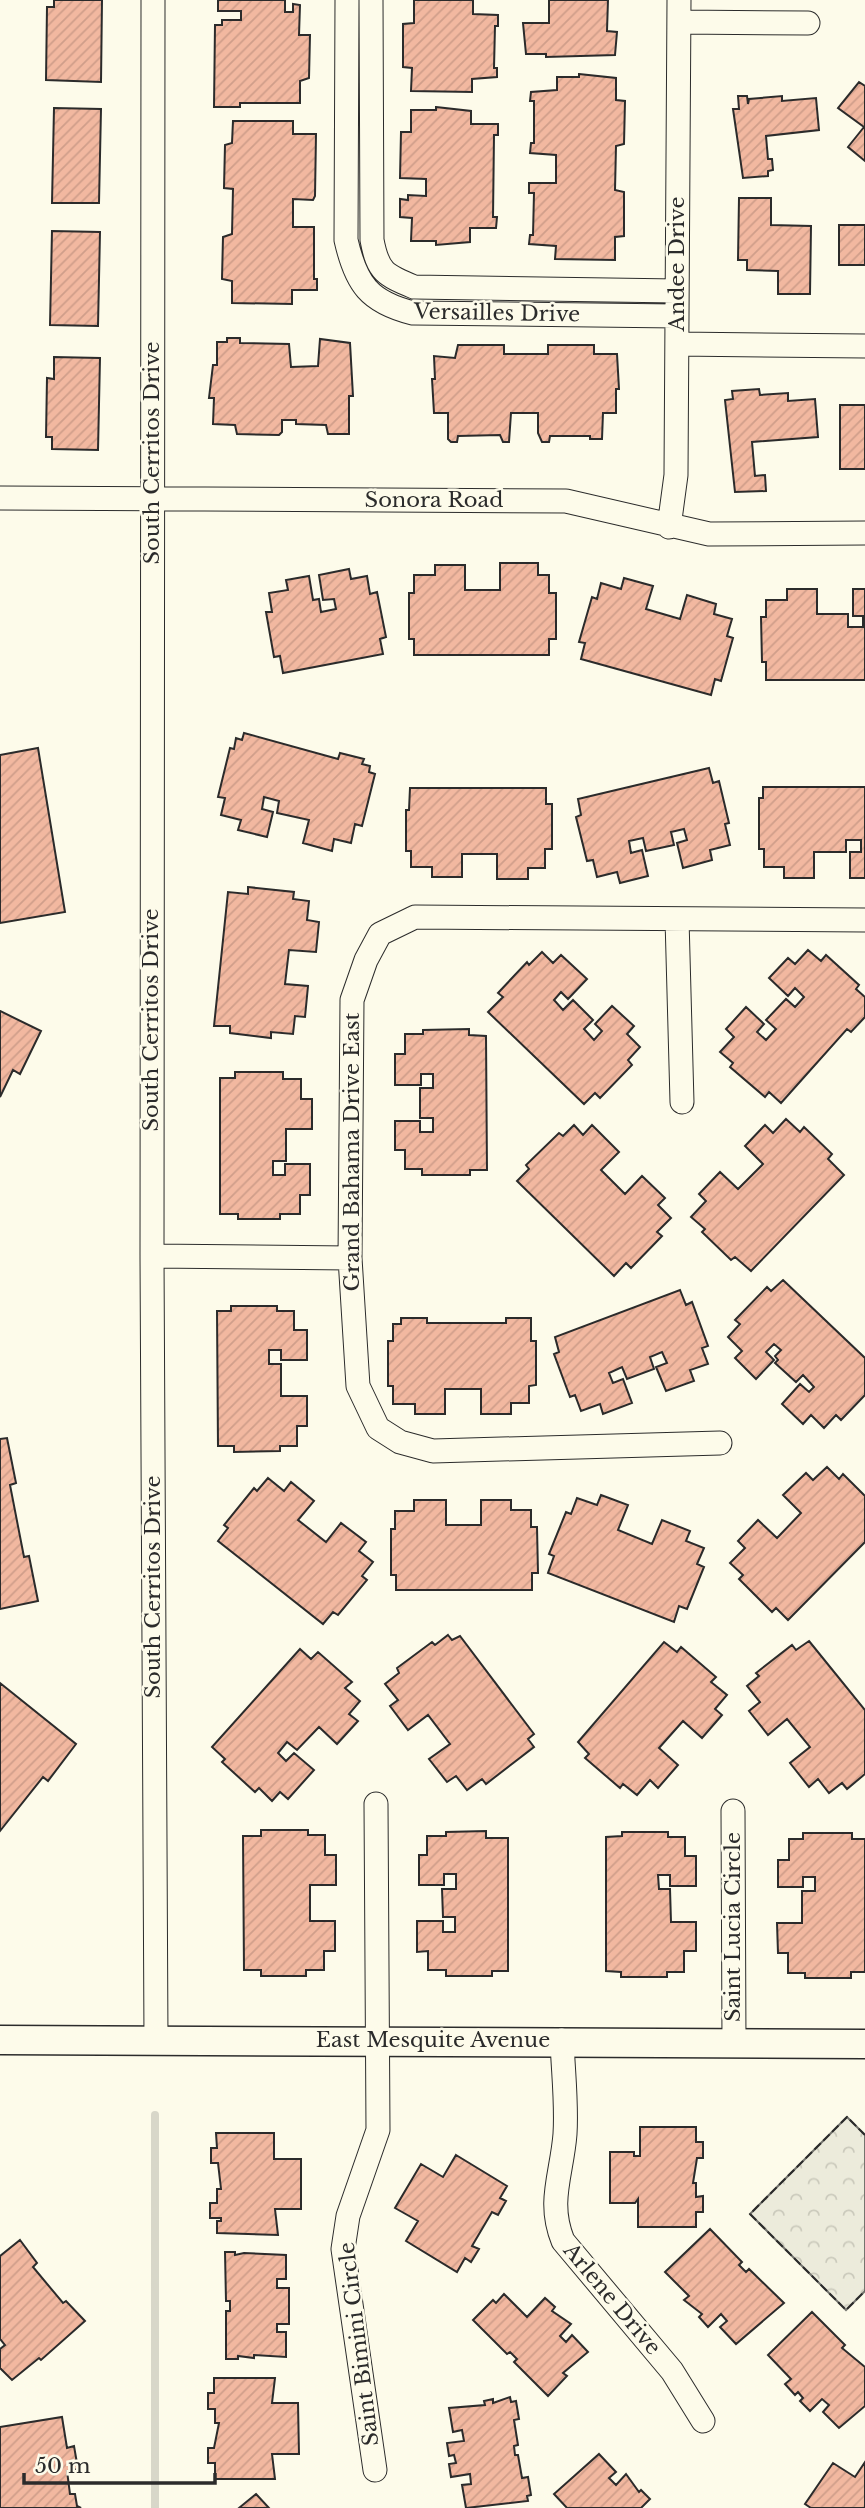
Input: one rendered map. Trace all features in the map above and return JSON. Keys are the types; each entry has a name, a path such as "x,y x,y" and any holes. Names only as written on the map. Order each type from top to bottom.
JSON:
{"street":[{"name":"South Cerritos Drive","path":"153,0 152,1256 156,2039"},
{"name":"Versailles Drive","path":"347,0 346,240 353,272 365,289 387,307 413,313 677,316"},
{"name":"Versailles Drive","path":"371,0 372,240 377,264 388,276 414,287 677,291"},
{"name":"Andee Drive","path":"669,527 676,475 679,11"},
{"path":"679,11 808,23"},
{"path":"677,344 865,346"},
{"name":"Sonora Road","path":"0,498 566,501 669,527 709,534 865,533"},
{"name":"Grand Bahama Drive East","path":"720,1443 433,1451 400,1442 378,1428 358,1386 350,1258 352,1000 366,960 380,934 415,917 865,920"},
{"path":"677,919 682,1102"},
{"path":"152,1256 350,1258"},
{"name":"Saint Bimini Circle","path":"375,2470 343,2249 348,2216 378,2130 376,1804"},
{"name":"Saint Lucia Circle","path":"733,1811 734,2043"},
{"name":"East Mesquite Avenue","path":"0,2040 562,2040 865,2044"},
{"name":"Arlene Drive","path":"562,2040 565,2133 555,2200 555,2221 563,2241 672,2371 703,2421"}],"green space":[{"path":"847,2117 865,2135 865,2291 846,2310 750,2214"}],"building":[{"path":"54,0 102,0 101,82 46,80 47,7 54,7"},
{"path":"218,0 285,0 285,12 293,12 293,4 300,5 299,35 310,35 309,78 300,81 300,103 240,103 240,107 214,107 215,25 222,25 222,20 241,20 241,11 218,11"},
{"path":"414,0 473,0 473,14 498,15 498,26 495,26 494,68 497,68 497,77 472,79 472,92 411,91 412,68 403,67 403,24 414,23"},
{"path":"549,0 608,0 607,31 617,32 615,55 546,57 546,54 526,54 523,23 549,23"},
{"path":"579,74 616,78 616,100 625,101 624,144 616,146 615,190 624,192 624,236 615,237 615,260 555,259 556,246 529,244 530,235 533,235 534,193 529,193 529,183 556,183 556,155 530,153 531,143 534,143 534,101 530,101 531,92 557,90 557,77 579,77"},
{"path":"859,82 865,86 865,161 848,147 864,127 838,108"},
{"path":"738,96 747,96 748,104 749,99 782,96 782,101 816,98 819,130 766,136 768,159 772,159 773,170 768,171 768,176 743,178 733,109 739,109"},
{"path":"436,107 471,111 471,124 498,124 498,135 494,135 493,217 497,217 496,228 470,228 470,242 436,245 436,241 411,241 412,218 400,217 400,199 408,200 408,195 426,196 426,179 400,178 401,132 411,132 411,110 436,110"},
{"path":"54,108 101,109 99,203 52,203"},
{"path":"233,121 293,121 293,134 316,134 315,196 313,200 293,199 293,227 314,227 314,279 317,279 317,290 292,290 292,304 232,303 232,281 222,279 223,237 232,234 233,189 224,188 225,145 232,143"},
{"path":"739,198 771,198 771,225 811,226 810,294 778,294 778,271 747,270 747,260 738,260"},
{"path":"839,225 865,225 865,265 839,265"},
{"path":"52,231 100,232 98,326 50,325"},
{"path":"227,338 240,338 240,343 289,344 291,367 318,366 320,339 350,343 353,396 349,396 349,434 328,434 326,425 296,424 296,420 282,420 282,432 279,435 237,434 235,425 213,424 214,398 209,398 213,365 217,365 217,342 227,342"},
{"path":"458,345 504,345 504,354 548,354 548,345 594,345 594,354 617,354 619,389 616,389 616,413 603,413 602,439 590,439 590,436 550,436 549,442 542,442 538,433 538,413 511,413 509,442 503,442 500,435 458,436 457,442 451,442 448,439 448,413 434,413 432,379 435,379 434,356 455,358"},
{"path":"54,357 100,358 98,450 52,449 52,437 46,437 47,378 54,379"},
{"path":"759,389 760,395 788,393 788,401 815,399 818,437 752,442 755,476 765,475 766,491 735,492 725,400 733,399 732,391"},
{"path":"840,405 865,405 865,469 840,469"},
{"path":"500,563 538,563 538,575 549,575 549,593 556,593 556,639 549,639 549,655 414,655 414,639 409,639 409,593 414,593 414,575 435,575 435,565 465,565 465,590 500,590"},
{"path":"349,569 351,579 367,576 370,594 377,592 386,637 380,639 383,654 283,673 280,656 274,657 266,612 272,612 269,593 288,590 286,580 309,576 313,600 319,599 321,612 336,609 334,599 323,600 319,575"},
{"path":"624,578 653,586 646,609 680,619 687,595 716,604 714,614 732,619 727,636 733,638 721,681 715,679 711,695 581,659 585,643 579,642 592,597 597,599 601,583 621,589"},
{"path":"787,589 817,589 817,614 848,614 848,627 863,627 863,616 853,616 853,589 865,589 865,680 766,680 766,662 762,662 761,617 766,617 766,600 787,600"},
{"path":"244,733 338,759 340,753 364,759 362,764 370,766 369,772 375,774 362,826 355,824 351,843 334,839 332,851 303,843 309,820 277,813 279,801 264,797 262,809 273,812 267,837 238,830 241,820 221,815 225,798 218,797 230,748 234,749 236,738 242,740"},
{"path":"38,748 65,912 0,923 0,755"},
{"path":"709,768 713,783 719,781 729,823 725,824 730,845 710,850 712,860 683,868 677,843 687,840 684,829 671,832 674,845 646,851 643,838 629,841 631,853 642,850 648,876 620,883 617,872 597,877 593,860 587,861 576,817 581,815 578,799"},
{"path":"763,787 865,787 865,878 850,878 850,852 861,852 861,840 846,840 846,852 814,852 814,878 784,878 784,867 764,867 764,849 759,849 759,798 763,798"},
{"path":"410,788 546,788 546,804 552,804 552,849 545,849 545,868 528,868 528,879 497,879 497,854 462,854 462,877 432,877 432,867 411,867 411,851 406,851 406,810 409,810"},
{"path":"248,887 294,892 293,899 309,901 307,920 319,922 316,952 289,950 285,984 308,986 305,1017 295,1016 293,1034 271,1032 271,1038 230,1033 230,1026 214,1026 228,892 248,894"},
{"path":"808,950 821,961 826,955 859,985 856,989 865,997 865,1017 851,1032 847,1029 781,1103 769,1092 765,1097 730,1067 733,1063 720,1052 734,1037 726,1029 746,1007 764,1024 757,1032 766,1040 776,1029 766,1020 786,999 795,1007 804,997 795,988 788,996 769,978 788,958 795,964"},
{"path":"542,952 553,963 561,955 587,979 568,999 561,992 554,1000 563,1010 573,1000 593,1020 584,1029 594,1040 602,1031 595,1024 612,1006 634,1026 627,1034 640,1047 628,1060 632,1065 600,1098 595,1093 584,1104 488,1012 503,997 498,993 527,962 529,965"},
{"path":"0,1011 41,1031 20,1074 13,1070 0,1097"},
{"path":"469,1029 469,1035 486,1036 487,1170 470,1170 470,1175 422,1175 422,1169 405,1169 405,1150 395,1150 395,1121 420,1121 420,1132 433,1132 433,1118 420,1118 420,1088 433,1088 433,1074 421,1074 421,1085 395,1085 395,1054 405,1054 405,1034 423,1034 423,1030"},
{"path":"235,1072 283,1072 283,1079 301,1079 301,1099 312,1099 312,1129 286,1129 286,1161 273,1161 273,1175 285,1175 285,1164 310,1164 310,1195 300,1195 300,1214 280,1214 280,1219 238,1219 238,1214 220,1214 220,1078 235,1078"},
{"path":"786,1119 800,1132 804,1127 832,1154 828,1159 844,1175 751,1271 735,1257 731,1260 702,1232 705,1229 691,1217 706,1201 699,1194 720,1172 738,1189 763,1164 745,1146 765,1125 773,1133"},
{"path":"574,1125 583,1135 592,1125 619,1152 601,1170 625,1194 642,1176 665,1198 658,1205 671,1218 657,1232 662,1236 631,1268 626,1263 614,1276 517,1181 529,1169 526,1165 559,1133 563,1136"},
{"path":"783,1280 865,1358 865,1395 841,1420 836,1415 824,1428 811,1415 803,1424 782,1404 800,1384 809,1392 814,1387 803,1375 796,1382 775,1363 778,1360 775,1356 781,1350 774,1344 766,1352 774,1360 756,1379 735,1358 742,1351 728,1337 740,1324 735,1320 767,1287 771,1291"},
{"path":"680,1290 686,1305 692,1302 708,1346 702,1348 708,1364 690,1370 694,1381 666,1391 656,1367 667,1363 662,1352 650,1357 654,1369 627,1379 622,1367 609,1373 613,1383 623,1379 632,1403 603,1414 600,1404 581,1411 575,1395 570,1397 554,1354 559,1352 555,1337"},
{"path":"231,1306 277,1306 277,1311 294,1311 294,1330 307,1330 307,1360 281,1360 281,1350 269,1350 269,1364 281,1364 281,1396 307,1396 307,1426 297,1426 297,1446 280,1446 280,1451 234,1452 234,1446 218,1446 217,1311 231,1311"},
{"path":"401,1318 427,1318 427,1323 506,1323 506,1318 531,1318 531,1341 536,1341 536,1385 529,1386 529,1403 511,1403 511,1414 481,1414 481,1389 445,1389 445,1414 415,1414 415,1404 393,1404 393,1386 388,1386 388,1341 393,1341 393,1324 401,1324"},
{"path":"7,1438 16,1483 10,1485 24,1557 29,1556 38,1601 0,1609 0,1439"},
{"path":"827,1467 839,1479 843,1474 865,1496 865,1542 788,1620 776,1608 772,1612 739,1579 743,1575 730,1563 745,1548 738,1541 758,1520 777,1538 801,1513 783,1495 806,1473 813,1480"},
{"path":"268,1478 284,1491 291,1482 314,1501 298,1520 326,1542 341,1523 366,1542 359,1551 373,1562 362,1576 367,1580 338,1615 333,1612 323,1624 218,1541 228,1528 224,1525 254,1488 257,1491"},
{"path":"601,1495 628,1505 618,1530 652,1544 662,1520 690,1531 686,1541 704,1548 697,1564 704,1567 687,1609 679,1606 674,1622 548,1573 554,1556 549,1554 566,1512 571,1514 577,1498 597,1505"},
{"path":"414,1500 446,1500 446,1525 481,1525 481,1500 511,1500 511,1510 531,1510 531,1527 537,1527 538,1573 532,1573 532,1590 396,1590 396,1575 391,1575 391,1529 395,1529 395,1511 414,1511"},
{"path":"448,1635 452,1640 460,1636 534,1734 528,1739 534,1747 486,1784 482,1779 467,1790 456,1776 447,1782 429,1759 450,1744 428,1715 408,1730 390,1706 398,1700 385,1684 399,1673 397,1668 432,1642 435,1645"},
{"path":"809,1641 865,1710 865,1774 847,1789 842,1783 829,1793 818,1779 809,1787 790,1763 810,1747 787,1719 768,1735 749,1711 760,1702 747,1686 759,1676 756,1673 792,1645 796,1650"},
{"path":"664,1642 677,1652 681,1647 716,1677 711,1682 727,1695 715,1709 722,1715 702,1738 683,1721 659,1748 678,1765 658,1788 650,1780 637,1795 623,1784 620,1788 585,1758 589,1754 578,1742"},
{"path":"300,1649 311,1659 318,1652 352,1682 345,1688 360,1701 349,1714 358,1721 337,1744 319,1727 297,1750 287,1742 278,1753 286,1761 294,1753 314,1770 288,1799 280,1792 272,1801 259,1788 255,1792 222,1762 225,1759 212,1747"},
{"path":"0,1683 76,1744 48,1781 43,1777 0,1831"},
{"path":"261,1830 308,1830 308,1835 325,1835 325,1855 336,1855 336,1885 310,1885 310,1921 335,1921 335,1951 324,1951 324,1970 306,1970 306,1976 261,1976 261,1970 244,1970 243,1836 261,1836"},
{"path":"486,1831 486,1838 508,1838 508,1971 492,1971 492,1976 446,1976 446,1970 428,1970 428,1951 417,1952 417,1921 443,1921 443,1932 455,1932 455,1917 443,1917 442,1889 456,1889 456,1874 444,1874 444,1885 419,1885 419,1855 427,1855 427,1836 446,1836 446,1832"},
{"path":"622,1832 668,1832 668,1837 685,1837 685,1856 696,1856 696,1886 670,1886 670,1875 658,1875 659,1889 670,1889 671,1922 696,1922 696,1951 684,1951 684,1972 667,1972 667,1977 621,1977 621,1972 606,1971 606,1837 622,1836"},
{"path":"803,1833 852,1833 852,1839 865,1839 865,1972 851,1972 851,1978 805,1978 805,1973 788,1973 788,1953 778,1953 777,1923 802,1923 802,1891 815,1891 815,1877 803,1877 803,1887 778,1887 778,1860 789,1860 789,1839 803,1839"},
{"path":"640,2127 696,2127 696,2142 703,2142 703,2158 697,2158 693,2183 696,2183 696,2197 703,2196 703,2212 696,2212 696,2227 638,2227 638,2199 635,2203 610,2203 610,2152 634,2152 634,2156 640,2156"},
{"path":"216,2133 274,2133 274,2159 301,2159 301,2209 275,2209 278,2235 217,2233 217,2221 221,2221 221,2218 210,2218 210,2203 217,2203 217,2189 221,2189 218,2163 211,2163 211,2148 217,2148"},
{"path":"456,2155 507,2186 500,2198 506,2201 498,2215 492,2212 472,2246 479,2249 471,2262 465,2258 457,2272 406,2241 418,2221 395,2208 421,2164 443,2177"},
{"path":"710,2229 742,2262 739,2265 746,2272 749,2269 784,2303 736,2344 720,2327 727,2321 721,2314 708,2327 699,2317 702,2314 684,2300 689,2296 665,2272"},
{"path":"20,2240 37,2263 33,2267 63,2303 66,2301 85,2321 41,2360 39,2358 12,2380 0,2368 0,2349 5,2345 0,2339 0,2256"},
{"path":"225,2252 235,2252 235,2255 286,2255 286,2279 277,2279 277,2288 289,2288 289,2324 277,2324 277,2332 286,2332 286,2357 254,2355 254,2358 238,2356 238,2359 226,2359 226,2311 230,2311 230,2301 226,2301"},
{"path":"504,2294 527,2317 545,2298 555,2307 552,2311 571,2324 560,2336 566,2342 572,2335 588,2352 563,2373 567,2376 548,2396 514,2362 517,2359 510,2352 507,2354 473,2320 493,2300 496,2303"},
{"path":"812,2312 845,2345 842,2348 865,2367 865,2406 839,2428 823,2412 829,2405 822,2399 810,2411 800,2401 803,2398 798,2392 795,2395 785,2384 791,2379 768,2355"},
{"path":"214,2378 275,2378 272,2403 298,2403 299,2454 272,2454 275,2479 215,2479 215,2463 208,2463 208,2448 214,2448 219,2423 215,2423 215,2409 208,2409 208,2393 214,2393"},
{"path":"510,2397 511,2402 516,2401 519,2419 514,2420 518,2445 514,2446 515,2455 518,2455 522,2478 528,2477 531,2495 527,2496 528,2501 466,2508 462,2485 471,2484 470,2474 451,2477 449,2464 456,2463 454,2455 449,2456 447,2443 464,2441 462,2430 453,2432 449,2408 485,2405 484,2401 493,2399 493,2403"},
{"path":"62,2417 67,2448 74,2446 78,2469 67,2471 70,2494 75,2494 77,2506 81,2508 0,2508 0,2427"},
{"path":"599,2454 616,2472 609,2478 616,2485 626,2474 639,2492 641,2490 650,2499 641,2508 567,2508 554,2494"},
{"path":"865,2462 865,2508 811,2508 805,2504 833,2463 855,2477"},
{"path":"256,2494 269,2508 239,2508"}],"waterway":[{"path":"155,2115 155,2508"}],"fence":[{"path":"865,2135 847,2117 750,2214 846,2310 865,2291"}]}
